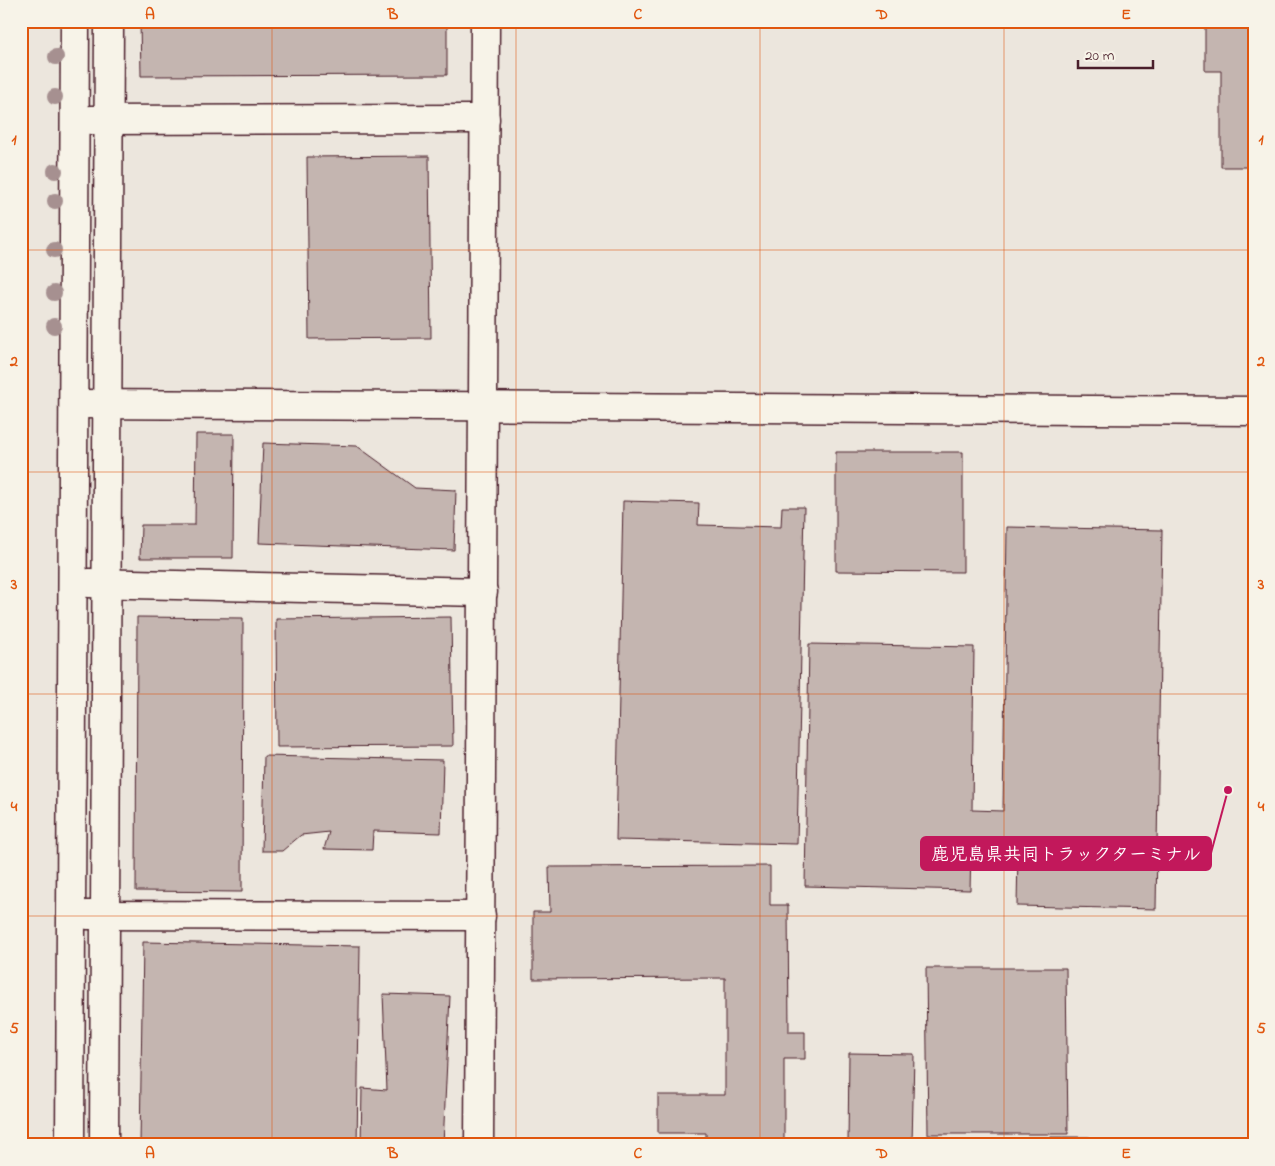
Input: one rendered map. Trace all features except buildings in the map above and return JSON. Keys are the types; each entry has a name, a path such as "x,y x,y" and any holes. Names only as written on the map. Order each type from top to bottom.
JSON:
{"street":[{"path":"70,1145 75,21"},
{"path":"104,1145 109,21"},
{"path":"479,1145 485,21"},
{"path":"74,120 484,119"},
{"path":"74,404 1254,411"},
{"path":"73,583 483,592"},
{"path":"71,915 481,916"}],"place":[{"name":"鹿児島県共同トラックターミナル","path":"1228,790"}]}
